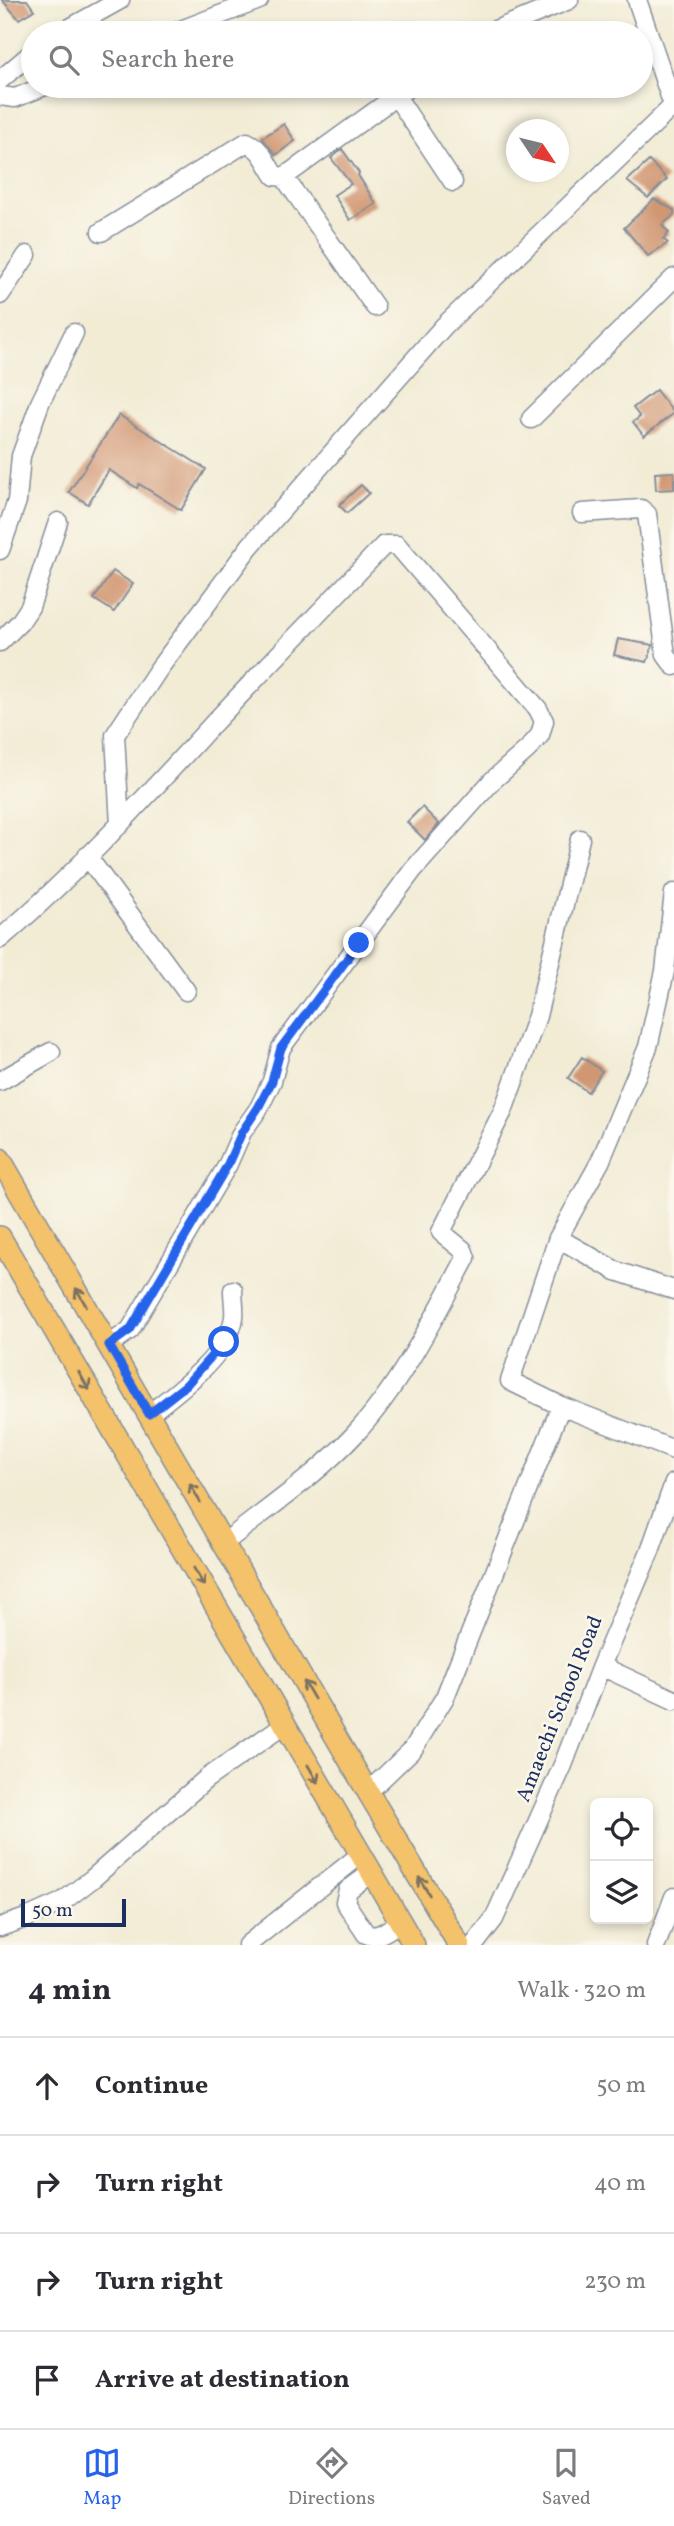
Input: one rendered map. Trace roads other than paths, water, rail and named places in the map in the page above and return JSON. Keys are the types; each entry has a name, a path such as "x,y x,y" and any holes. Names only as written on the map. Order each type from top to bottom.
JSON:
{"main road":[{"path":"0,1159 368,1792 460,1945"},
{"path":"0,1237 414,1945"}],"street":[{"path":"82,21 120,0"},
{"path":"204,21 259,0"},
{"path":"515,21 569,0"},
{"path":"637,0 644,21"},
{"path":"120,825 115,735 158,670 250,546 444,326 674,107 653,46"},
{"path":"0,80 21,62"},
{"path":"0,96 15,98 21,96"},
{"path":"101,232 247,142 262,153 275,176 284,177 393,98"},
{"path":"407,98 453,182"},
{"path":"284,177 375,307"},
{"path":"0,295 27,255"},
{"path":"531,419 674,278"},
{"path":"0,550 17,501 21,456 40,403 74,333"},
{"path":"582,513 641,509 647,514 666,655 674,666"},
{"path":"0,642 20,622 30,607 58,522"},
{"path":"0,939 120,825 384,545 397,545 538,709 544,721 540,735 534,742 492,782 413,870 281,1048 272,1081 242,1132 227,1166 130,1330 109,1345"},
{"path":"224,1543 316,1470 355,1434 389,1392 466,1258 463,1250 441,1232 502,1111 537,1016 580,839"},
{"path":"88,856 186,991"},
{"path":"674,893 669,972 648,1047 600,1162 558,1238 510,1381 561,1406 674,1450"},
{"path":"0,1080 51,1052"},
{"path":"558,1238 616,1271 674,1290"},
{"path":"149,1414 186,1385 224,1342 234,1319 233,1290"},
{"path":"368,1792 413,1749 445,1697 561,1406"},
{"name":"Amaechi School Road","path":"474,1945 494,1919 563,1765 650,1551 674,1483"},
{"path":"601,1666 674,1700"},
{"path":"0,1927 62,1902 206,1779 284,1725"},
{"path":"366,1864 348,1890 345,1902 366,1934 371,1937 379,1936 400,1922"},
{"path":"247,1945 366,1864"},
{"path":"656,1945 674,1897"}]}
